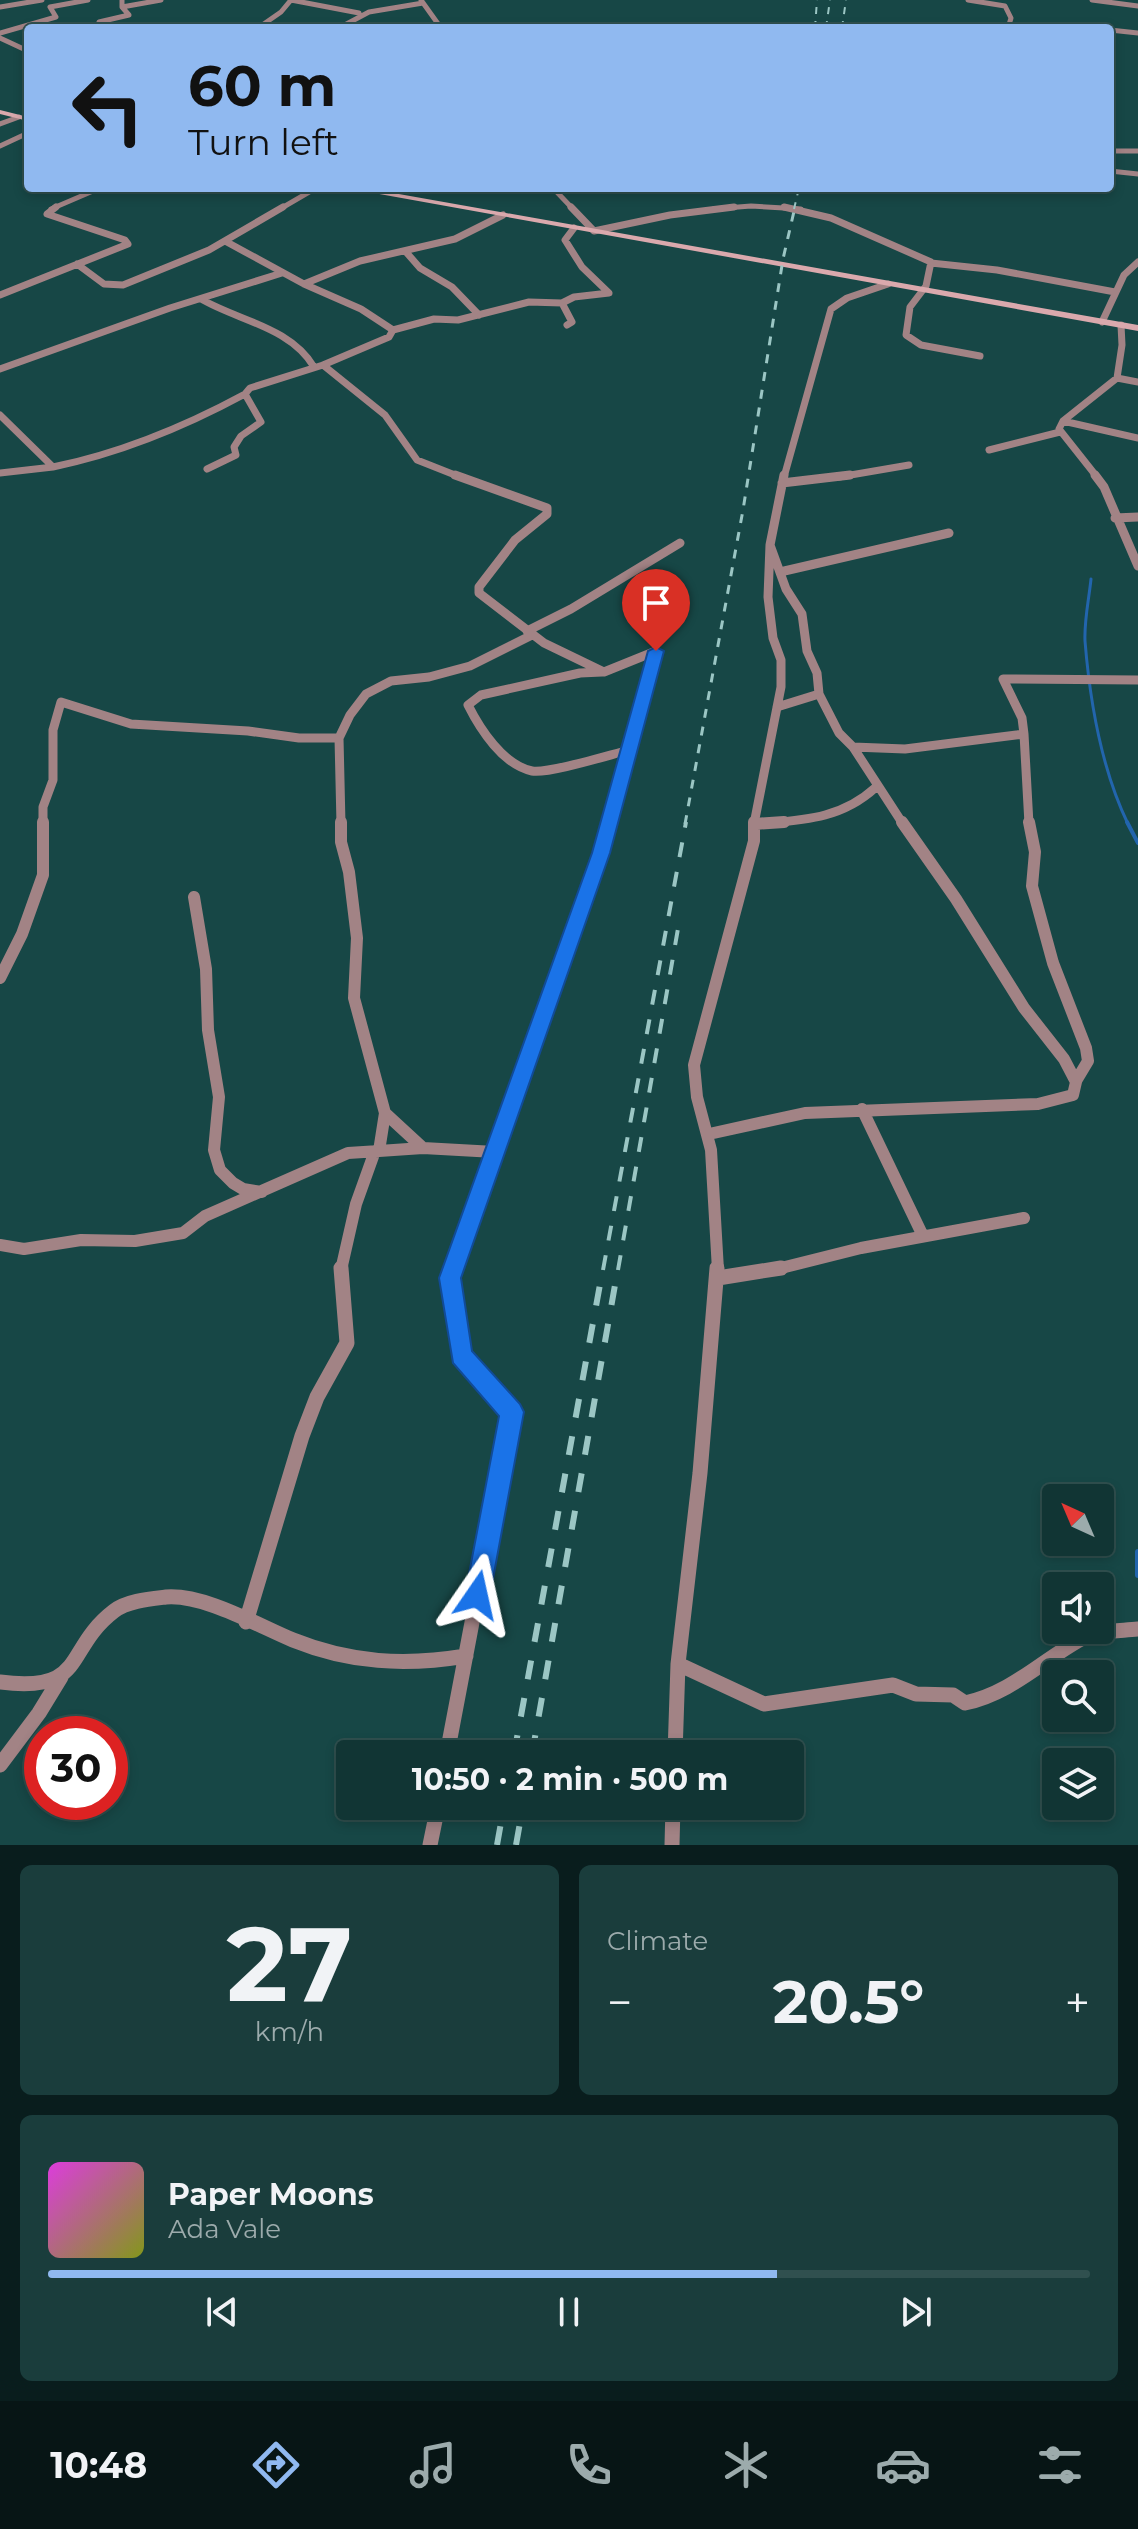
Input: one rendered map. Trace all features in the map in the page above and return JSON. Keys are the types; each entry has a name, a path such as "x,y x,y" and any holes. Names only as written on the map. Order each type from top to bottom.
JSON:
{"main road":[{"path":"0,112 23,118"},
{"path":"373,192 1138,328"}],"street":[{"path":"0,7 45,0 56,17 34,24"},
{"path":"50,7 88,0"},
{"path":"99,24 129,15 122,4 161,0"},
{"path":"264,24 291,0 360,13"},
{"path":"968,0 1007,3 1011,18 1009,24"},
{"path":"1092,0 1138,6"},
{"path":"345,24 360,13 422,1 438,24"},
{"path":"0,35 24,27"},
{"path":"1114,30 1138,33"},
{"path":"0,35 24,49"},
{"path":"0,124 23,118"},
{"path":"0,146 24,135"},
{"path":"1114,151 1138,151"},
{"path":"1114,171 1138,174"},
{"path":"0,295 120,249 128,241 50,217 47,213 92,192"},
{"path":"77,264 103,285 114,288 225,241 309,192"},
{"path":"557,192 594,231 721,210 795,209 819,214 931,263 1034,276 1115,292"},
{"path":"304,284 355,263 466,235 503,215"},
{"path":"0,473 82,462 126,447 206,415 245,394 250,388 319,366 389,337 393,330 434,319 479,315 529,302 562,303 574,297 609,293 582,267 565,240 574,228"},
{"path":"225,241 282,273 361,309 393,330"},
{"path":"406,252 420,268 452,287 479,315"},
{"path":"1102,322 1124,275 1138,262"},
{"path":"931,263 923,290 910,307 906,335 921,345 980,356"},
{"path":"0,369 282,273"},
{"path":"675,1740 678,1664 718,1278 709,1134 697,1097 694,1065 754,841 754,824 777,707 781,660 773,638 768,597 770,545 782,483 831,309 847,298 888,284"},
{"path":"0,286 10,290"},
{"path":"201,299 221,311 281,335 385,415 417,460 493,491 547,508 547,514 515,540 479,587 479,593 530,633 604,672"},
{"path":"562,303 571,316 572,322 567,325"},
{"path":"1060,432 1063,421 1117,378 1122,345 1121,325"},
{"path":"1117,378 1138,382"},
{"path":"207,469 236,455 234,447 241,436 261,422 245,394"},
{"path":"0,415 53,467"},
{"path":"1063,421 1138,438"},
{"path":"989,450 1060,432"},
{"path":"1060,432 1104,487 1138,566"},
{"path":"782,483 819,481 909,465"},
{"path":"1115,518 1138,517"},
{"path":"780,572 949,533"},
{"path":"246,1622 302,1436 317,1397 347,1343 341,1270 356,1204 377,1151 385,1113 354,998 357,938 349,872 341,842 339,738 343,724 378,685 426,678 475,665 508,651 530,633 655,555 680,543"},
{"path":"770,545 786,589 802,614 807,651 817,673 819,694 839,733 853,747 875,788 932,862 995,955 1025,1010 1076,1081"},
{"path":"450,1740 512,1412 461,1356 450,1278 601,853 656,651 604,672 580,673 481,695 468,705 506,756 527,770 535,772 629,750"},
{"path":"709,1134 805,1113 1038,1104 1073,1095 1076,1081 1088,1061 1086,1048 1053,963 1032,886 1035,852 1029,822 1022,718 1003,679 1138,680"},
{"path":"777,707 819,694"},
{"path":"0,978 22,934 43,875 43,807 53,780 53,730 61,702 131,724 248,731 299,738 339,738"},
{"path":"853,747 905,749 1024,734"},
{"path":"754,824 832,816 860,804 875,788"},
{"path":"194,897 206,969 208,1030 219,1097 214,1150 220,1170 233,1183 263,1193"},
{"path":"862,1109 923,1236"},
{"path":"385,1113 423,1148"},
{"path":"0,1245 24,1249 81,1240 135,1241 183,1233 205,1216 348,1153 423,1148 495,1152"},
{"path":"718,1278 765,1273 855,1249 1024,1218"},
{"path":"0,1765 102,1623 131,1602 181,1597 334,1655 375,1663 466,1656"},
{"path":"678,1664 764,1704 893,1685 916,1694 953,1695 965,1703 988,1698 1019,1682 1086,1636 1138,1629"},
{"path":"0,1682 37,1687 61,1677"},
{"path":"430,1845 435,1820"},
{"path":"672,1845 673,1820"}],"waterway":[{"path":"1091,579 1085,633 1090,688 1104,758 1128,824"},
{"path":"1128,824 1138,843"},
{"path":"1138,1552 1138,1575"}],"railway":[{"path":"815,24 817,0"},
{"path":"827,24 830,0"},
{"path":"843,24 846,0"},
{"path":"794,209 798,192"},
{"path":"685,824 743,510 783,259 795,207"},
{"path":"603,1270 686,822"},
{"path":"618,1270 679,923"},
{"path":"517,1740 603,1268"},
{"path":"534,1740 618,1268"},
{"path":"497,1845 501,1820"},
{"path":"516,1845 520,1820"}],"route":[{"path":"477,1595 512,1412 461,1356 450,1278 601,853 656,651"}]}
